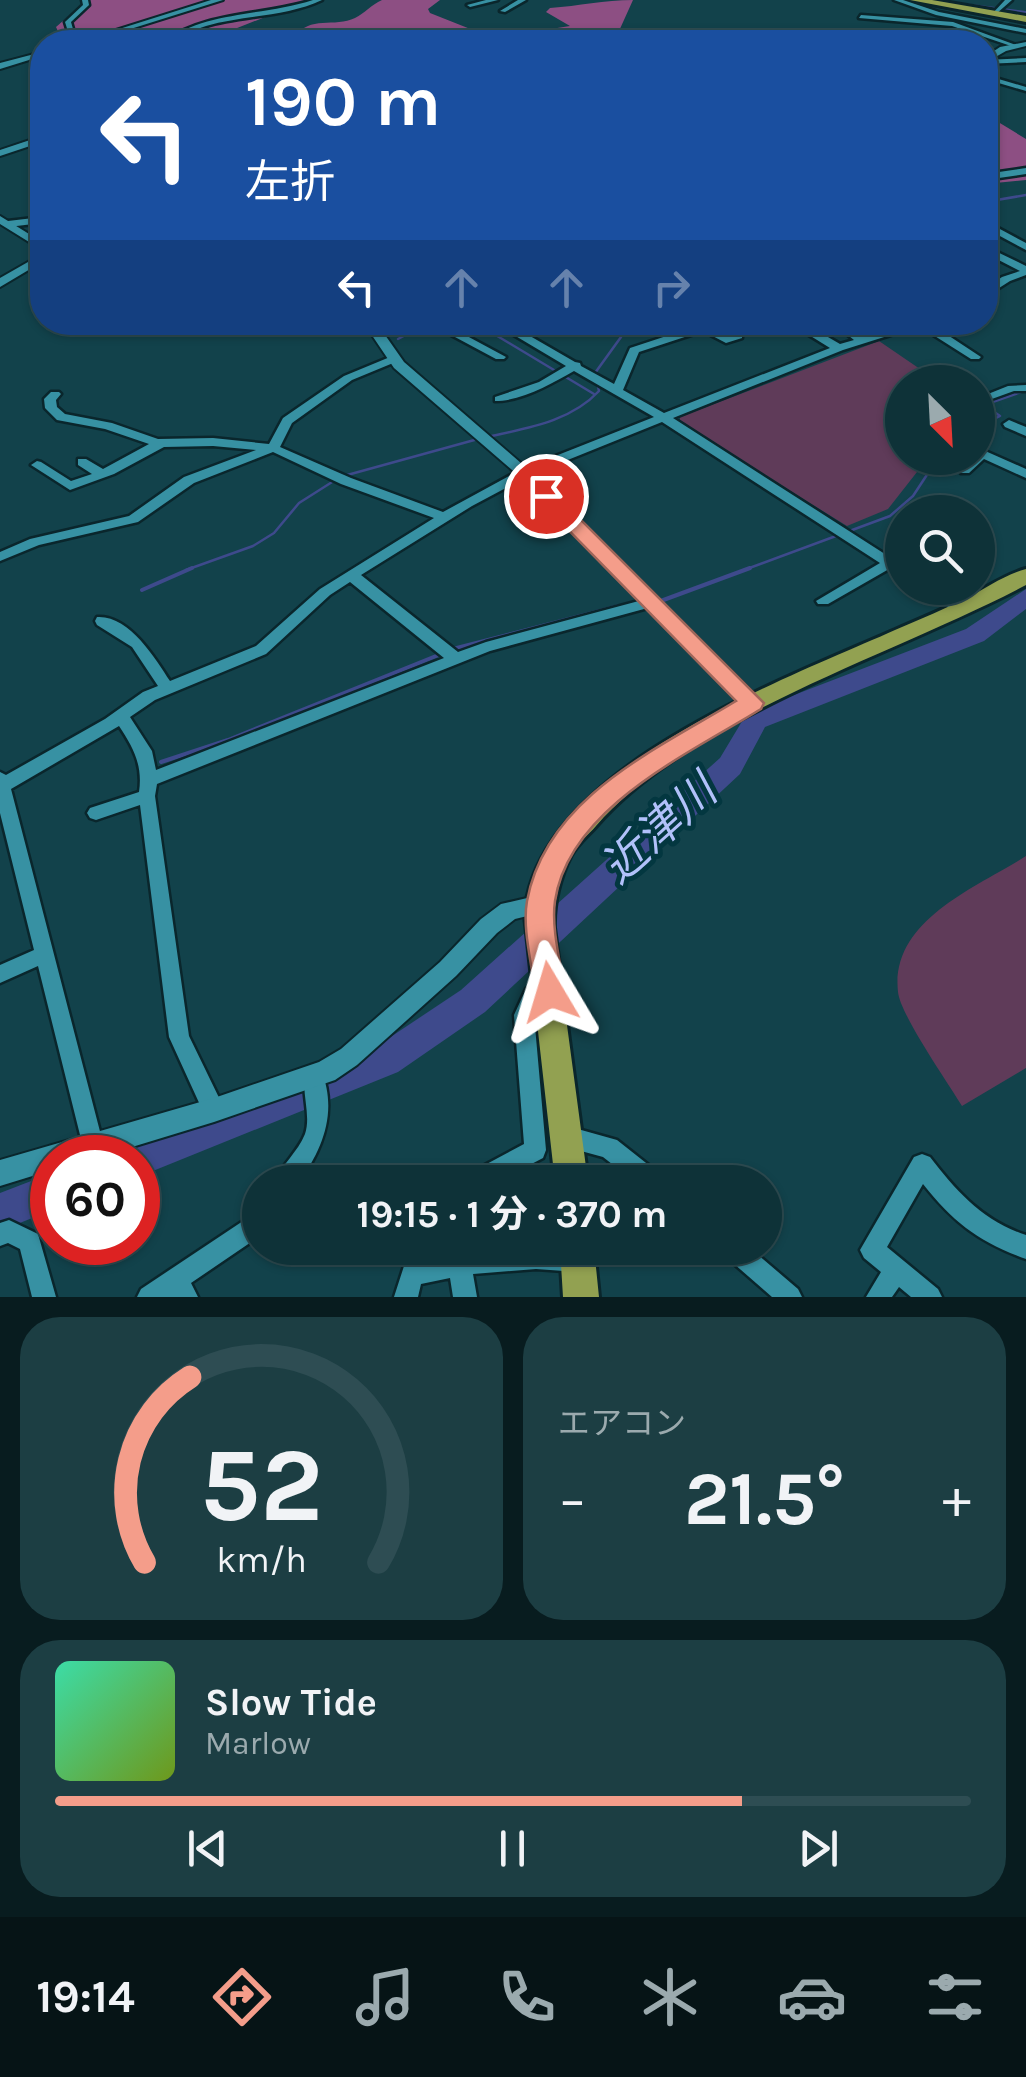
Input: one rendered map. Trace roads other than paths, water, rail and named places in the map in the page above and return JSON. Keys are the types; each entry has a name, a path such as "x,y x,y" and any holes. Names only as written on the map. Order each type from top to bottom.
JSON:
{"main road":[{"path":"915,0 996,11"},
{"path":"924,0 1026,18"},
{"path":"569,1165 540,904 553,858 571,830 634,775 752,703 1026,576"},
{"path":"579,1265 582,1297"}],"street":[{"path":"70,30 68,22 86,5 85,0"},
{"path":"121,30 220,0"},
{"path":"191,30 206,23 261,16 319,0"},
{"path":"470,5 494,0"},
{"path":"504,10 524,0"},
{"path":"897,0 938,14 1026,31"},
{"path":"996,11 1009,0"},
{"path":"861,16 953,24 972,30"},
{"path":"0,66 30,57"},
{"path":"998,61 1026,60"},
{"path":"998,80 1026,89"},
{"path":"0,153 30,143"},
{"path":"998,175 1026,171"},
{"path":"4,221 30,220"},
{"path":"4,221 30,239"},
{"path":"998,232 1026,247"},
{"path":"1008,238 1026,234"},
{"path":"998,256 1026,271"},
{"path":"0,282 30,264"},
{"path":"998,285 1026,271"},
{"path":"378,335 394,359 524,473 752,703"},
{"path":"457,335 500,357"},
{"path":"520,335 664,418 885,560"},
{"path":"617,390 634,350 686,335"},
{"path":"715,335 726,340 738,336"},
{"path":"816,335 840,348"},
{"path":"854,335 862,341"},
{"path":"90,1135 1,784 167,688 261,650 325,592 351,574 524,473 880,335"},
{"path":"941,335 976,357"},
{"path":"0,557 36,542 133,520 188,480 273,448 287,421 348,378 394,359"},
{"path":"498,399 543,384 576,366"},
{"path":"995,395 1012,388 1026,388"},
{"path":"56,394 50,399 51,408 61,417 161,443 213,442 273,448 346,481 444,517"},
{"path":"1009,424 1026,432"},
{"path":"37,465 70,486 161,443"},
{"path":"995,457 1026,474"},
{"path":"82,462 102,474"},
{"path":"823,601 885,572"},
{"path":"351,574 456,658"},
{"path":"96,813 456,658 650,603"},
{"path":"954,605 959,608"},
{"path":"102,621 137,644 167,688"},
{"path":"121,716 144,750 179,1036 214,1110"},
{"path":"122,1135 214,1110 314,1076 350,1057 448,969 489,926 509,910 540,904"},
{"path":"0,974 44,954"},
{"path":"507,1165 535,1150 524,1015 532,995 550,992"},
{"path":"298,1165 315,1142 319,1111 314,1076"},
{"path":"567,1137 609,1148 630,1165"},
{"path":"0,1172 30,1163"},
{"path":"930,1297 872,1250 922,1165 957,1211 997,1238 1026,1247"},
{"path":"0,1235 9,1231 30,1242 44,1297"},
{"path":"149,1297 181,1288 242,1237"},
{"path":"406,1297 412,1274 434,1265"},
{"path":"460,1265 465,1297"},
{"path":"753,1265 790,1297"},
{"path":"878,1297 897,1270"}],"waterway":[{"path":"946,0 1026,14"},
{"path":"998,200 1026,195"},
{"path":"398,339 405,335"},
{"path":"496,335 594,394"},
{"path":"487,437 547,422 588,402 599,391 595,373 622,335"},
{"path":"995,401 1021,392"},
{"path":"995,413 1000,416 995,418"},
{"path":"186,570 253,546 274,533 299,503 340,477 478,439"},
{"path":"744,570 890,516 913,496 927,475"},
{"path":"142,590 192,568"},
{"path":"658,602 750,568"},
{"name":"近津川","path":"160,1150 386,1060 473,1001 730,766 756,720 975,635 1026,597"},
{"path":"449,650 619,606"},
{"path":"161,762 228,740 441,654"},
{"name":"近津川","path":"0,1212 30,1200"}]}
